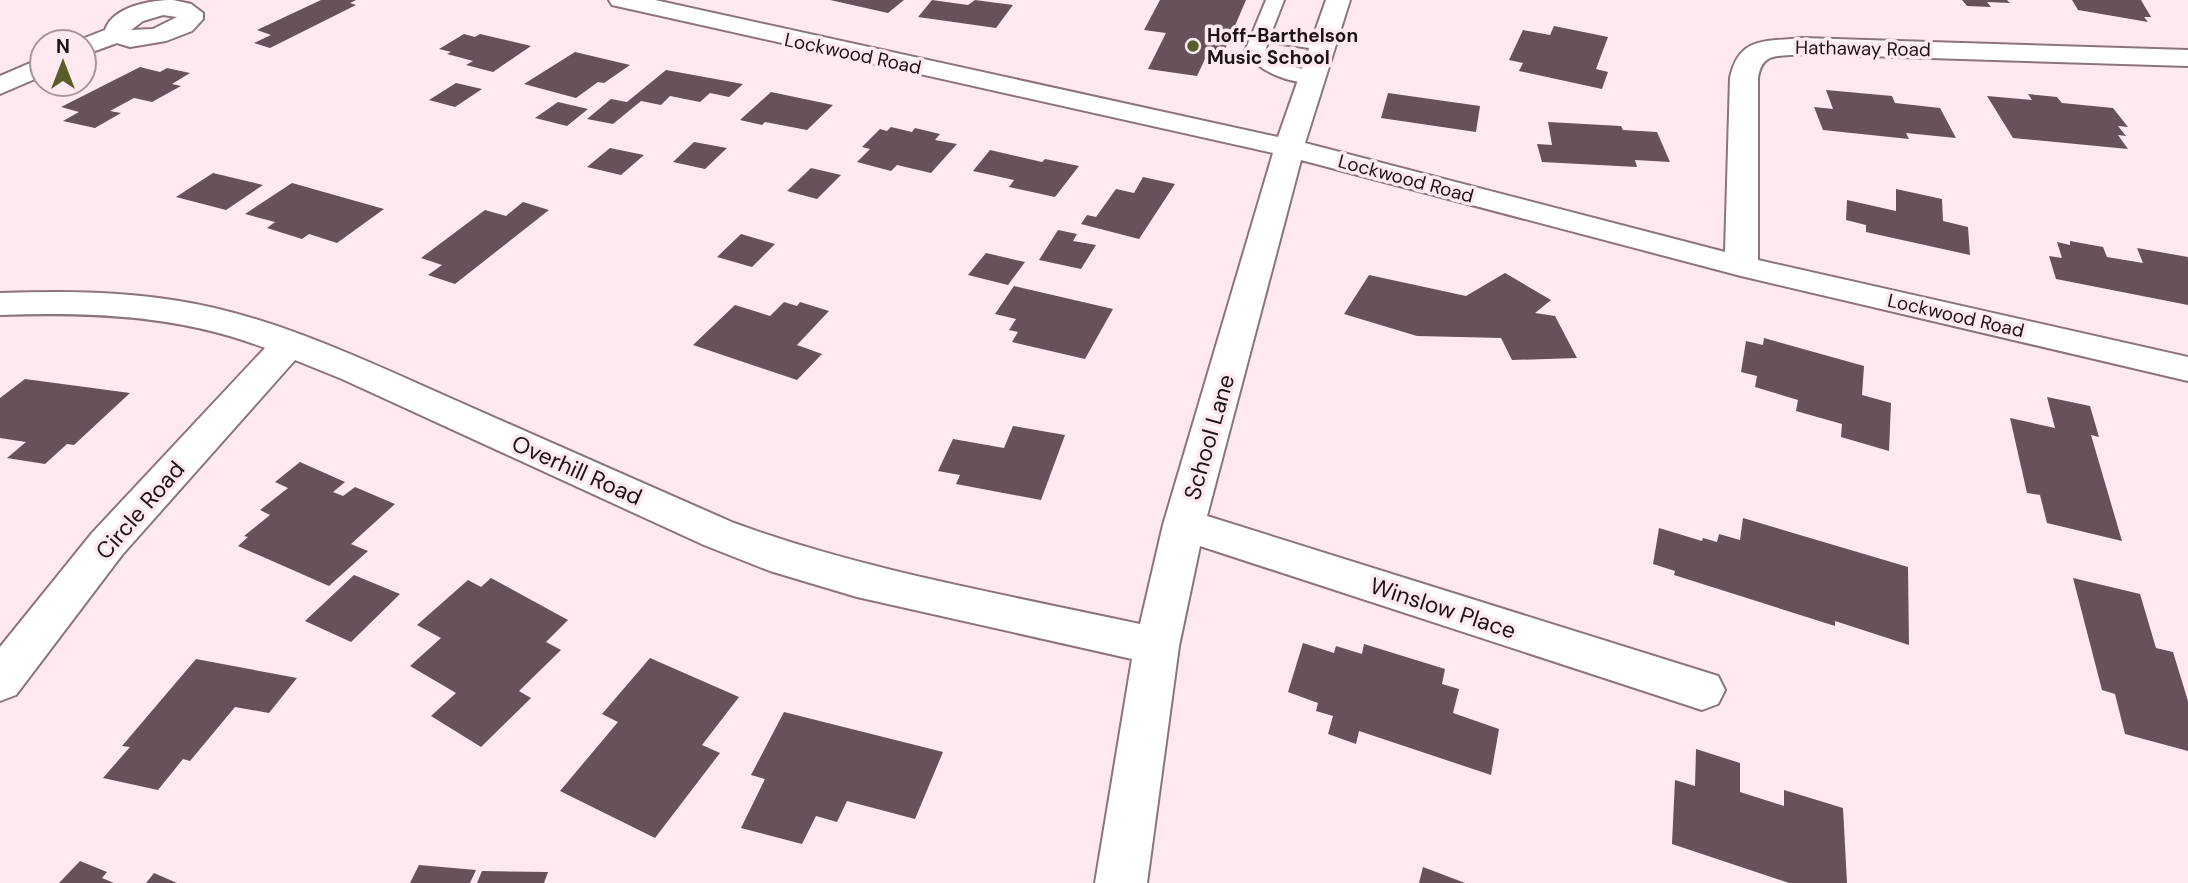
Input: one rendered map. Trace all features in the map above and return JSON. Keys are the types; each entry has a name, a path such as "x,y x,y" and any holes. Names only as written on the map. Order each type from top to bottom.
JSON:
{"street":[{"name":"Lockwood Road","path":"621,0 1289,148 1741,265 2188,369"},
{"name":"School Lane","path":"1122,883 1157,646 1184,526 1289,148 1338,0"},
{"path":"98,41 117,34"},
{"name":"Hathaway Road","path":"1741,265 1744,78 1747,61 1758,51 1773,47 1833,46 2188,58"},
{"path":"0,86 28,73"},
{"name":"Overhill Road","path":"0,304 70,302 135,306 181,312 243,327 355,370 719,534 785,559 857,580 1157,646"},
{"name":"Circle Road","path":"0,681 107,544 288,345"},
{"name":"Winslow Place","path":"1184,526 1702,690"}],"lane":[{"path":"1275,0 1255,51 1259,61 1271,68 1318,60"},
{"path":"1261,35 1318,60"}],"building":[{"path":"321,0 356,0 350,3 356,5 270,48 254,43 271,35 257,30"},
{"path":"830,0 904,0 888,13"},
{"path":"932,0 968,5 975,0 1013,5 996,28 918,17"},
{"name":"Hoff-Barthelson Music School","path":"1160,0 1246,0 1220,61 1205,59 1197,76 1148,69 1166,33 1144,30"},
{"path":"1962,0 2007,0 2010,3 1987,2 1991,7 1967,6"},
{"path":"2072,0 2141,0 2151,17 2144,17 2148,22 2078,10"},
{"path":"1554,26 1608,37 1596,69 1608,72 1602,89 1519,71 1523,63 1509,60 1523,30 1550,35"},
{"path":"464,34 475,37 480,34 531,46 493,72 466,65 473,61 439,49"},
{"path":"575,52 630,65 604,83 598,82 576,98 524,84"},
{"path":"140,67 160,72 167,68 190,73 172,84 181,86 152,102 134,98 110,111 121,113 95,128 63,121 79,112 61,107 79,98 98,98 98,88"},
{"path":"666,70 743,84 729,97 710,93 700,102 670,96 661,105 641,101 613,124 587,119 611,99 627,102"},
{"path":"456,83 482,89 455,107 429,100"},
{"path":"1826,90 1892,96 1895,103 1940,108 1956,138 1906,133 1909,139 1823,130 1814,107 1833,109"},
{"path":"771,92 833,105 807,130 740,120"},
{"path":"1388,93 1480,106 1476,132 1381,118"},
{"path":"2028,94 2057,97 2062,103 2113,108 2128,127 2118,126 2126,136 2118,135 2128,149 2013,138 1987,96 2032,100"},
{"path":"558,102 588,109 567,126 535,118"},
{"path":"1548,122 1621,126 1623,130 1657,132 1670,162 1635,160 1637,167 1542,162 1537,144 1552,145"},
{"path":"891,127 912,132 915,128 940,134 935,140 957,144 931,173 897,165 891,171 857,162 870,149 862,147 880,129 887,131"},
{"path":"694,142 727,148 705,169 673,162"},
{"path":"610,148 644,155 621,175 587,167"},
{"path":"990,150 1042,162 1045,159 1079,166 1055,197 1009,187 1014,180 973,171"},
{"path":"811,168 841,175 817,199 787,191"},
{"path":"213,173 263,185 226,210 176,197"},
{"path":"1143,177 1175,184 1139,239 1081,224 1087,215 1096,217 1116,189 1134,193"},
{"path":"292,183 384,209 337,243 309,234 302,239 267,228 275,222 245,214"},
{"path":"1896,189 1942,199 1943,221 1968,227 1970,255 1866,232 1866,225 1846,220 1847,200 1896,211"},
{"path":"523,202 549,210 455,284 428,275 442,265 421,258 485,210 506,216"},
{"path":"1058,230 1077,234 1073,241 1096,245 1081,269 1039,260"},
{"path":"741,234 775,244 752,267 717,257"},
{"path":"2070,241 2103,247 2107,257 2143,263 2137,248 2188,257 2188,305 2056,279 2049,256 2062,258 2057,242 2070,245"},
{"path":"986,253 1025,262 1008,285 968,275"},
{"path":"1505,273 1551,300 1535,313 1555,316 1577,358 1512,360 1501,338 1417,336 1344,314 1369,275 1466,296"},
{"path":"1014,286 1113,309 1085,359 1012,342 1018,332 1009,330 1016,319 995,314"},
{"path":"784,302 797,306 800,302 829,311 797,345 822,354 797,380 693,345 735,305 770,316"},
{"path":"1764,338 1864,366 1862,395 1891,403 1889,451 1841,437 1842,424 1796,411 1798,400 1755,387 1757,376 1741,372 1746,341 1763,345"},
{"path":"25,379 130,393 74,445 67,444 45,464 7,458 26,442 0,438 0,398"},
{"path":"2047,397 2090,406 2099,437 2091,435 2122,541 2047,523 2040,495 2027,493 2010,418 2055,428"},
{"path":"1013,426 1065,435 1041,500 956,484 960,475 938,471 953,439 1004,448"},
{"path":"300,462 345,482 333,492 343,496 355,487 395,504 351,544 368,551 329,586 238,546 248,537 244,536 270,515 260,510 288,488 275,482"},
{"path":"1743,518 1908,567 1909,645 1835,621 1835,626 1674,575 1675,571 1653,564 1659,528 1702,541 1703,538 1717,542 1719,534 1740,540"},
{"path":"354,575 400,594 351,642 305,621"},
{"path":"491,578 568,620 546,642 561,650 519,691 531,698 481,747 431,716 456,693 410,666 441,638 417,625 468,580 481,587"},
{"path":"2073,578 2140,594 2156,648 2173,652 2188,701 2188,751 2125,734 2115,694 2102,690"},
{"path":"1303,643 1334,653 1336,646 1362,654 1364,644 1445,669 1442,684 1459,689 1453,713 1499,729 1491,775 1359,731 1356,744 1328,734 1333,716 1316,711 1318,703 1288,692"},
{"path":"650,658 739,697 702,745 720,753 655,838 560,791 618,722 602,714"},
{"path":"196,659 297,678 269,713 235,707 190,761 183,759 158,790 103,778 130,747 122,746"},
{"path":"784,712 943,752 915,819 847,801 837,822 816,816 802,844 741,828 765,779 751,775"},
{"path":"1696,749 1740,763 1740,792 1784,806 1784,790 1843,808 1847,883 1789,883 1672,844 1675,780 1695,786"},
{"path":"80,861 107,872 102,878 114,883 59,883"},
{"path":"419,865 476,870 470,883 410,883"},
{"path":"1423,867 1465,883 1419,883"},
{"path":"482,871 548,872 544,883 477,883"},
{"path":"154,873 177,883 146,883"}],"place":[{"name":"Hoff-Barthelson Music School","path":"1193,46"}]}
